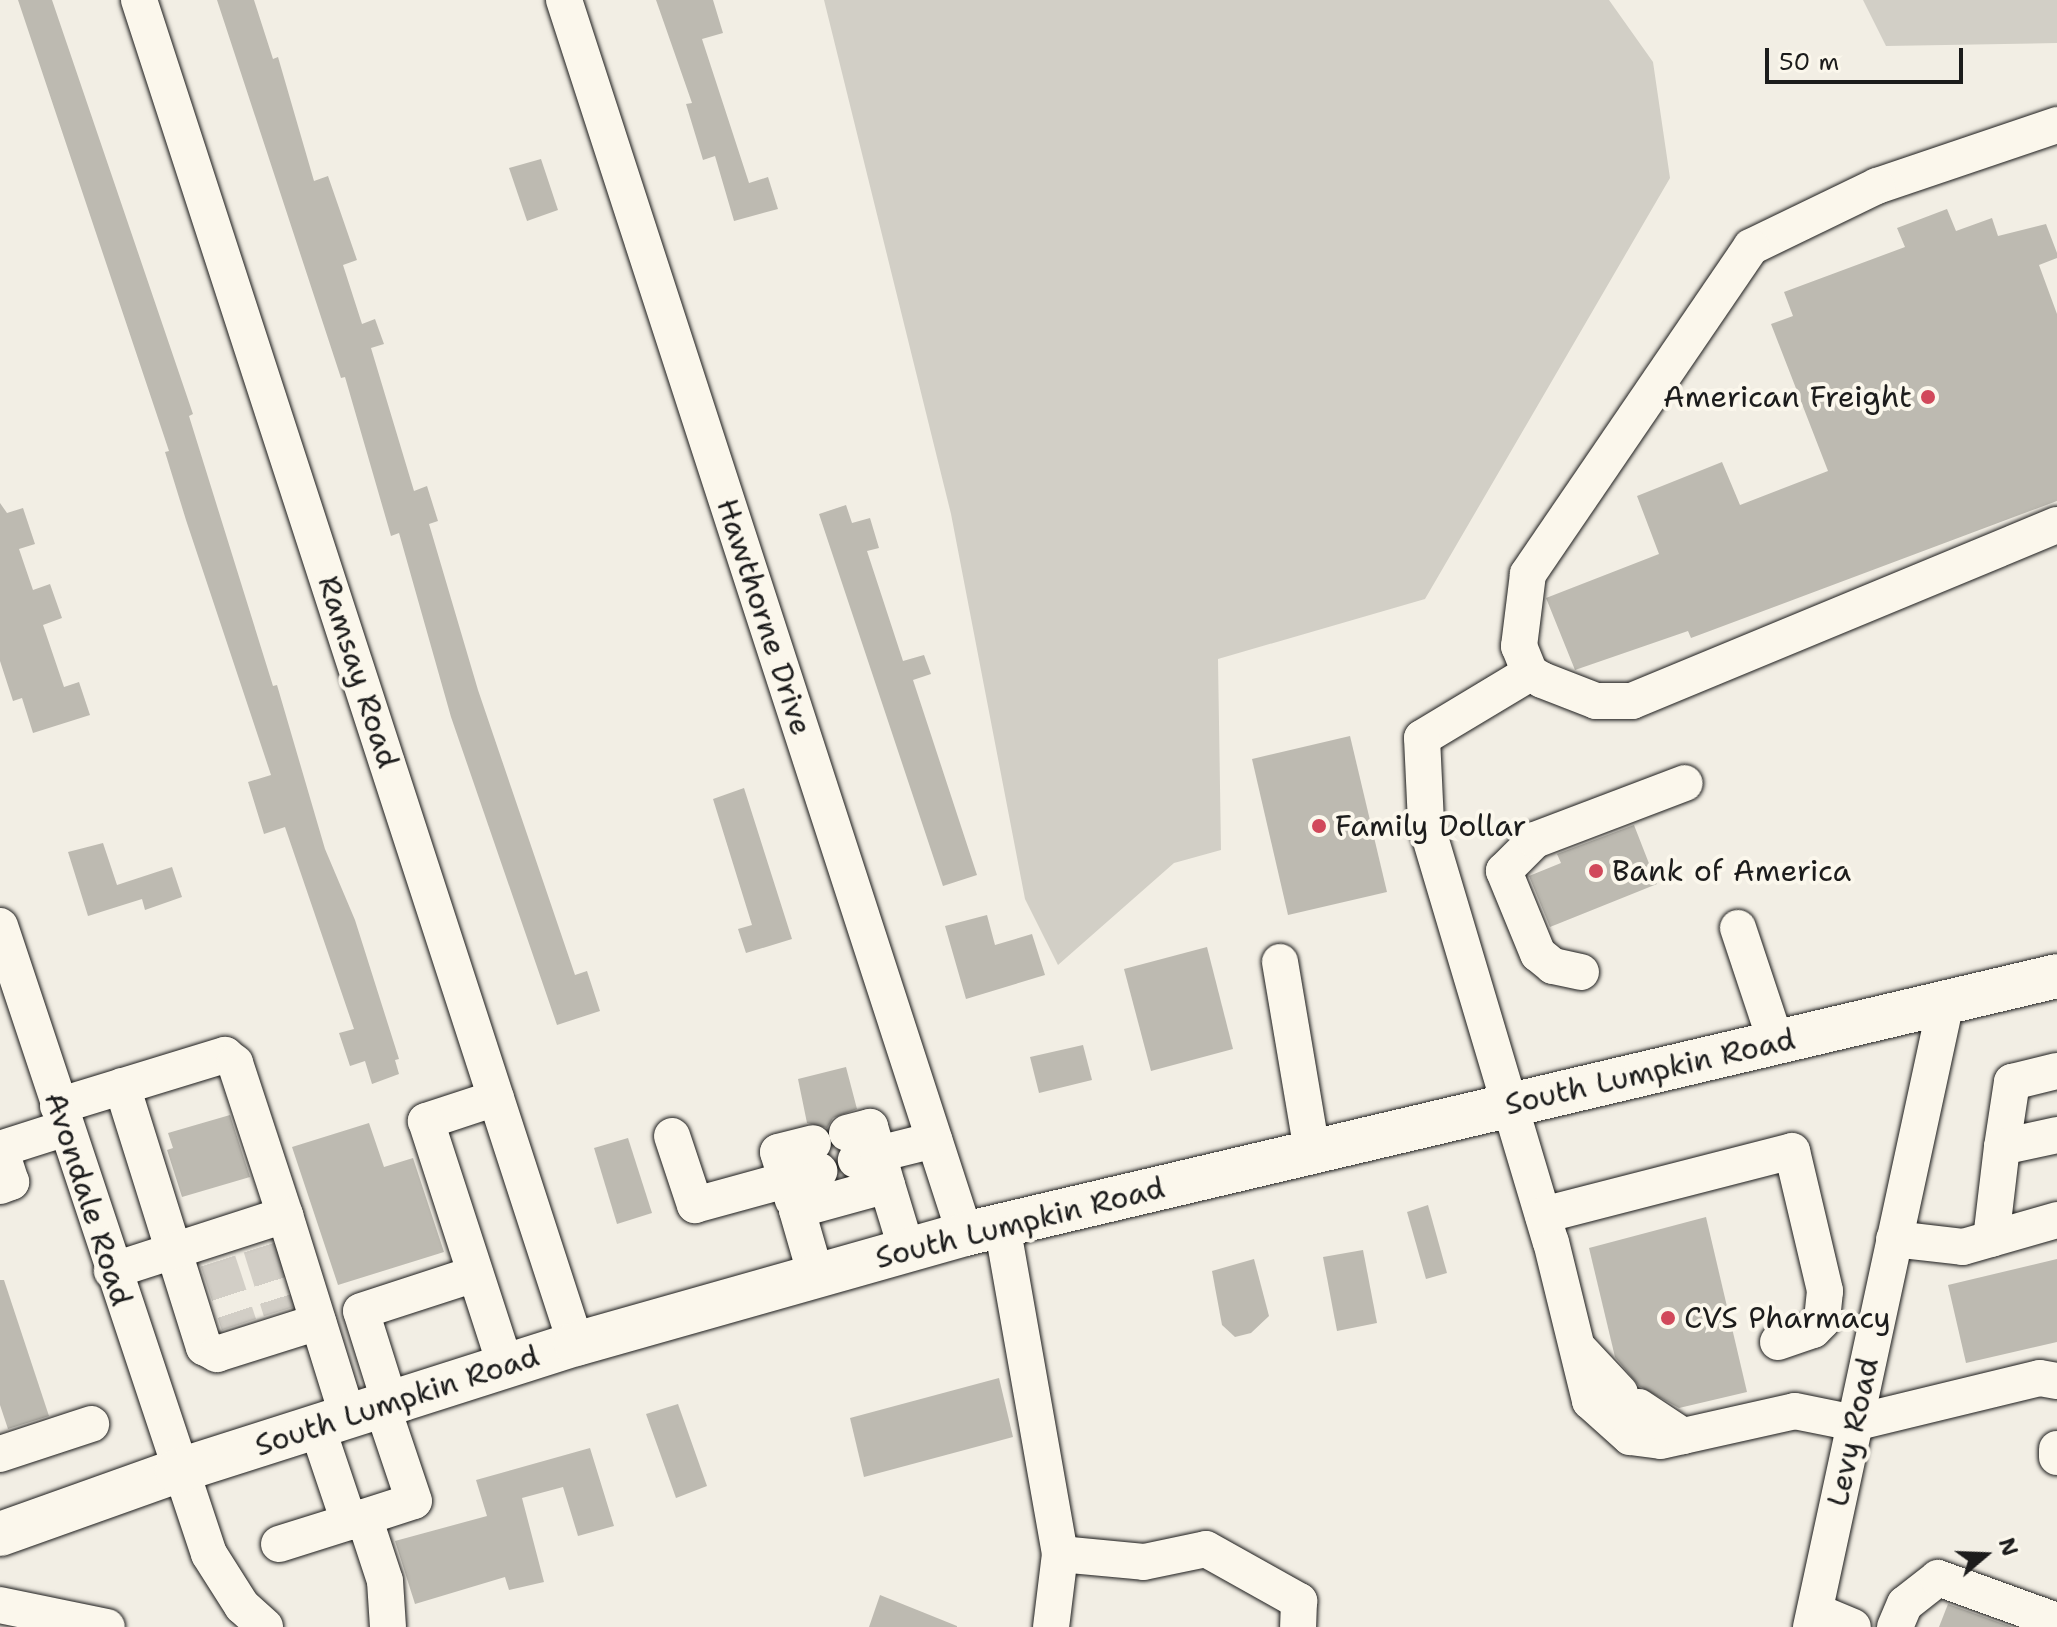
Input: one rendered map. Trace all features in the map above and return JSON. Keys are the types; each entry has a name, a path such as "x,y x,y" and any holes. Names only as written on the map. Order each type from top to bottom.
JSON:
{"main road":[{"name":"South Lumpkin Road","path":"0,1534 177,1471 576,1344 983,1230 2057,976"}],"street":[{"name":"Ramsay Road","path":"139,0 576,1344"},
{"name":"Hawthorne Drive","path":"564,0 934,1140 983,1230 1060,1554 1051,1627"},
{"path":"2057,125 1877,186 1751,247 1528,574 1519,646 1530,673 1596,701 1632,701 2057,525"},
{"path":"1530,673 1422,738 1426,824 1543,1215 1590,1401 1630,1437 1672,1439 1795,1411 1854,1423 2040,1378 2057,1381"},
{"path":"1581,972 1553,966 1538,954 1504,871 1535,840 1685,783"},
{"name":"Avondale Road","path":"0,926 15,1021 62,1117 177,1471 209,1554 242,1606 265,1627"},
{"path":"1738,928 1776,1042"},
{"path":"1280,962 1312,1152"},
{"name":"Levy Road","path":"1813,1619 1946,1002"},
{"path":"3,1167 62,1117 122,1086 225,1055 230,1057 267,1229 296,1322 360,1413 414,1501 279,1544"},
{"path":"1991,1239 2012,1082 2057,1071"},
{"path":"122,1086 204,1347 217,1354 242,1335 296,1322"},
{"path":"496,1098 426,1121 506,1367"},
{"path":"2002,1147 2057,1135"},
{"path":"672,1136 695,1205 934,1140"},
{"path":"1543,1215 1792,1151 1825,1291 1822,1321 1813,1330 1778,1342"},
{"path":"866,1158 907,1251"},
{"path":"804,1176 816,1276"},
{"path":"1894,1239 1963,1247 2057,1220"},
{"path":"112,1271 172,1251 215,1250 267,1229"},
{"path":"388,1627 385,1581 357,1520 361,1311 475,1274"},
{"path":"1579,1359 1627,1404 1672,1439"},
{"path":"0,1454 91,1424"},
{"path":"2057,1449 2057,1457"},
{"path":"1060,1554 1144,1562 1206,1549 1299,1601 1298,1627"},
{"path":"1895,1627 1905,1604 1927,1582 1938,1578 2057,1621"},
{"path":"1913,1627 1932,1592 1954,1582"},
{"path":"0,1605 107,1627"},
{"path":"1813,1619 1853,1627"}],"shaded area":[{"path":"824,0 1609,0 1653,62 1670,178 1425,599 1218,659 1221,850 1174,863 1058,965 1025,899 951,514"},
{"path":"1863,0 2057,0 2057,43 1886,46"}],"building":[{"path":"18,0 52,0 193,414 189,416 273,686 277,685 325,849 355,920 399,1059 395,1060 399,1074 372,1084 365,1061 350,1066 339,1033 354,1029 285,827 264,834 248,782 271,775 186,520 165,452 169,451"},
{"path":"217,0 254,0 273,59 278,57 314,181 328,176 357,260 343,265 362,324 375,319 384,344 371,348 414,491 427,486 438,521 429,524 478,690 575,975 587,971 600,1011 557,1025 451,717 399,533 391,536 345,377 341,378"},
{"path":"656,0 713,0 723,33 702,39 749,183 768,177 778,209 734,221 715,156 703,160 686,104 692,103"},
{"path":"541,159 558,210 527,221 509,168"},
{"name":"American Freight","path":"1947,209 1956,231 1992,218 1998,236 2046,224 2057,253 2057,258 2039,265 2057,314 2057,501 1691,638 1688,631 1575,670 1546,598 1659,554 1637,496 1722,462 1740,505 1828,471 1771,324 1793,316 1784,292 1905,247 1897,228"},
{"path":"0,503 7,513 23,508 35,544 19,549 33,590 50,584 62,618 43,625 64,687 79,682 90,715 33,733 22,698 13,701 0,661"},
{"path":"846,505 852,523 870,518 879,548 867,551 903,661 924,655 931,674 913,680 977,875 943,886 819,514"},
{"name":"Family Dollar","path":"1350,736 1387,892 1288,915 1252,759"},
{"path":"744,788 792,939 746,953 738,929 752,925 713,799"},
{"name":"Bank of America","path":"1634,825 1657,884 1550,927 1529,876 1561,863 1557,854"},
{"path":"103,843 117,885 172,867 182,897 145,910 142,899 88,916 68,852"},
{"path":"987,915 995,945 1032,934 1045,975 966,999 945,926"},
{"path":"1207,947 1233,1049 1151,1071 1124,969"},
{"path":"1083,1045 1092,1080 1039,1093 1030,1057"},
{"path":"846,1067 857,1109 833,1118 827,1128 807,1123 798,1079"},
{"path":"230,1115 250,1177 182,1197 167,1150 173,1148 168,1133"},
{"path":"369,1123 384,1167 413,1158 444,1252 338,1285 292,1147"},
{"path":"628,1138 652,1213 617,1224 594,1148"},
{"path":"1428,1205 1447,1273 1426,1279 1407,1212"},
{"name":"CVS Pharmacy","path":"1706,1217 1747,1392 1679,1408 1639,1386 1615,1357 1589,1248"},
{"path":"1363,1250 1377,1323 1337,1331 1323,1257"},
{"path":"1254,1259 1269,1316 1251,1333 1235,1337 1222,1325 1212,1271"},
{"path":"2057,1259 2057,1342 1966,1363 1948,1285"},
{"path":"0,1280 4,1280 49,1416 8,1429 0,1405"},
{"path":"999,1378 1013,1437 864,1477 850,1418"},
{"path":"678,1404 707,1486 676,1498 646,1414"},
{"path":"590,1448 614,1526 578,1536 563,1487 522,1498 544,1582 509,1590 505,1577 415,1604 395,1541 487,1516 476,1480"},
{"path":"880,1595 957,1626 957,1627 869,1627"},
{"path":"1948,1604 2012,1627 1939,1627"}],"tunnel":[{"path":"261,1247 281,1311"},
{"path":"218,1261 239,1325"}],"place":[{"name":"American Freight","path":"1928,397"},
{"name":"Family Dollar","path":"1319,826"},
{"name":"Bank of America","path":"1596,871"},
{"name":"CVS Pharmacy","path":"1668,1318"}]}
